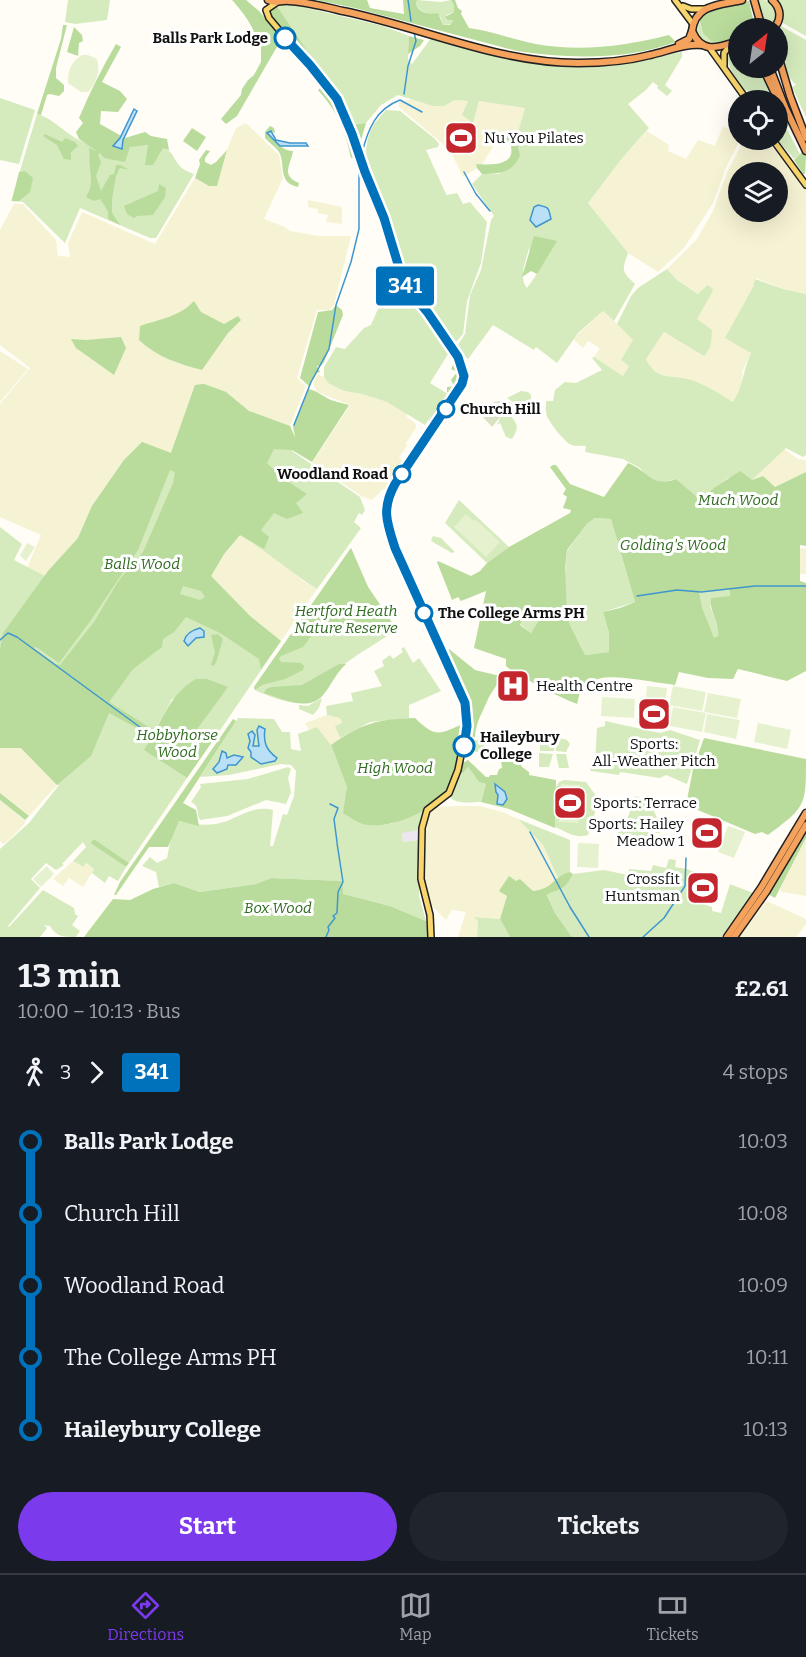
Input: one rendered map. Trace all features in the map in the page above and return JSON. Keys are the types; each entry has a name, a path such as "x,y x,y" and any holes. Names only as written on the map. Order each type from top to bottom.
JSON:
{"highway":[{"path":"267,0 292,1 342,11 502,53 548,62 616,61 688,45 718,47 728,44"},
{"path":"305,0 370,13 510,51 558,59 603,59 639,54 684,42 690,37 697,15 705,9 742,0"},
{"path":"752,0 757,18"},
{"path":"772,0 779,11 778,18"},
{"path":"693,27 696,39 706,46"},
{"path":"769,78 804,139"},
{"path":"777,78 804,139"},
{"path":"785,78 806,151"},
{"path":"734,937 762,892 806,806"},
{"path":"780,858 806,813"},
{"path":"782,867 806,825"},
{"path":"727,937 782,867 806,832"}],"main road":[{"path":"267,0 267,14 274,24 337,99 384,218 404,284 453,350 464,370 462,384 395,484 388,497 386,509 388,527 395,548 465,703 467,726 464,746 452,788 446,796 427,810 422,828 421,879 431,922 431,937"},
{"path":"675,0 693,27"},
{"path":"267,9 280,1"},
{"path":"681,6 705,9"},
{"path":"706,46 740,90"},
{"path":"726,70 723,60 724,53 728,49"},
{"path":"780,150 806,185"}],"shaded area":[{"path":"413,99 422,103 469,101 473,123 479,101 525,108 516,138 497,132 496,142 482,164 476,164 477,168 463,177 450,150 399,107 399,102"},
{"path":"247,124 279,155 283,178 264,219 290,231 319,236 351,236 334,305 329,310 317,310 297,378 306,386 290,426 249,411 226,392 170,453 142,442 124,460 92,506 78,538 44,577 27,568 41,535 0,517 0,404 30,368 0,345 0,230 14,204 23,204 56,240 58,256 70,257 68,243 82,212 155,244 195,178 209,186 217,186 236,128"},
{"path":"723,126 728,128 728,150 735,150 728,162 713,203 684,248 658,272 628,253 588,203 623,157 647,131 669,145 668,151 686,159 698,140 715,146"},
{"path":"739,150 775,150 786,162 732,162"},
{"path":"788,165 806,191 806,294 783,289 756,278 753,287 751,353 743,369 741,387 734,402 685,378 668,378 661,375 651,368 646,359 664,332 704,355 708,352 710,345 697,319 713,291 706,285 699,294 677,280 667,269 697,239 713,211 728,170 728,222 788,222"},
{"path":"308,200 342,207 342,224 326,222 328,215 318,213 318,209 308,207"},
{"path":"603,311 634,340 621,360 629,366 623,376 594,357 600,348 588,341 583,348 573,339"},
{"path":"0,351 28,369 0,402"},
{"path":"318,374 328,383 344,391 387,402 408,413 406,416 416,424 416,428 406,443 407,446 399,457 404,463 388,487 372,500 363,497 312,463 350,405 317,392 313,383"},
{"path":"784,449 798,459 806,460 806,472 775,487 763,476 752,480"},
{"path":"240,535 264,549 303,581 317,589 281,641 250,616 210,576"},
{"path":"800,548 806,549 806,574 800,574"},
{"path":"327,715 340,718 342,723 335,726 340,738 331,745 317,727 309,730 305,723"},
{"path":"0,748 21,748 57,785 29,816 0,793"},
{"path":"0,800 26,822 3,844 0,841"},
{"path":"480,806 518,819 543,845 558,878 545,890 533,891 520,879 507,896 500,919 475,917 478,921 477,937 458,937 466,912 452,910 446,920 427,901 424,886 423,848 429,813 435,807"},
{"path":"419,830 419,840 403,842 402,832"},
{"path":"806,839 806,896 782,892 780,889"},
{"path":"73,861 82,867 85,863 94,869 83,887 69,878 63,886 53,879"},
{"path":"767,901 806,919 806,924 796,937 738,937"}],"green space":[{"path":"68,0 110,0 107,20 75,24 65,22"},
{"path":"232,0 246,0 259,11 287,44 278,45 237,116 226,124 221,119 241,95 242,89 261,62 261,47 257,45 252,27"},
{"path":"316,0 367,0 370,8 404,14 403,0 417,0 416,4 419,9 428,13 438,13 443,25 450,25 454,20 448,20 445,17 454,12 451,0 455,0 469,28 528,42 570,48 603,47 669,35 676,42 618,55 537,54 517,51 355,8"},
{"path":"417,0 441,2 451,0 454,12 446,15 454,20 453,24 443,25 440,16 420,10 416,4"},
{"path":"748,0 709,10 699,19 710,8"},
{"path":"757,0 769,2 777,11 776,18 762,18"},
{"path":"777,0 806,0 806,36 788,26 788,18 783,18 783,11"},
{"path":"749,1 753,18 728,18 728,40 711,41 703,33 699,18 709,10"},
{"path":"290,4 383,26 409,36 408,60 412,64 432,37 502,57 544,64 613,63 682,52 682,57 665,85 672,91 667,96 653,82 628,104 649,128 623,157 588,203 628,253 624,270 635,284 614,321 603,311 578,333 557,363 536,347 534,350 493,325 468,359 456,348 465,334 470,295 481,270 491,220 494,216 472,184 482,174 499,174 520,155 516,138 525,108 479,101 473,123 462,115 468,101 455,100 444,106 433,106 398,95 381,105 366,123 352,125 336,95 277,6","holes":["529,248 537,274 527,288 523,274"]},
{"path":"277,6 328,82 269,14 272,8"},
{"path":"699,19 703,33 728,41 716,46 702,43 694,31 695,23"},
{"path":"63,25 67,25 56,68 56,78 64,85 64,91 59,96 47,95 41,115 37,114 61,39"},
{"path":"74,27 82,35 83,41 79,43 78,56 67,52"},
{"path":"788,30 806,40 806,117 792,87 796,85 788,74"},
{"path":"409,36 424,40 420,46 408,54"},
{"path":"116,44 121,47 102,82 120,91 127,99 118,112 101,111 100,124 125,138 145,132 151,136 167,139 169,150 163,148 153,165 145,165 148,145 130,147 125,162 104,158 100,153 98,155 101,162 96,176 101,191 110,175 114,174 116,165 130,170 120,168 116,176 112,213 120,225 108,219 108,211 100,199 94,201 86,197 91,183 89,148 98,152 79,139 76,132 83,123 79,118 87,99"},
{"path":"82,55 97,59 98,64 97,77 88,92 81,92 68,83 71,67"},
{"path":"735,78 763,78 768,90 747,90 743,90"},
{"path":"323,85 345,119 358,157 351,158 340,121 318,90"},
{"path":"0,98 35,110 19,164 0,160"},
{"path":"386,110 400,111 435,139 439,144 438,147 426,150 446,194 457,193 463,204 470,202 487,222 481,263 467,301 463,334 454,344 408,285 402,271 395,234 364,161 373,125"},
{"path":"37,114 89,144 98,146 147,145 164,148 171,153 182,168 194,174 156,238 150,238 80,208 65,243 23,202 11,201"},
{"path":"366,123 359,147 352,125"},
{"path":"270,126 274,128 275,133 270,131 267,133 283,148 293,151 288,173 293,180 299,183 298,187 287,182 279,152 265,138 265,132"},
{"path":"192,128 206,137 197,151 183,141"},
{"path":"496,132 516,138 520,155 514,166 505,171 482,174 476,164 501,163 510,157 510,143 496,139"},
{"path":"788,132 800,154 794,159 786,150"},
{"path":"45,134 62,142 65,138 75,142 78,146 71,152 71,160 64,159 57,145 43,136"},
{"path":"206,150 210,151 205,162 211,165 227,150 217,186 209,186 195,178 200,164 199,160"},
{"path":"803,151 806,157 805,174 794,160"},
{"path":"25,171 33,178 30,192 19,201 12,201 19,172"},
{"path":"159,184 166,188 165,197 153,215 134,218 127,214 124,206 158,191"},
{"path":"534,236 557,241 537,274 531,271 522,277"},
{"path":"667,269 677,280 698,294 707,285 712,288 713,291 697,319 712,330 711,343 704,356 664,332 646,359 650,366 660,374 697,382 733,402 751,353 725,338 753,287 755,279 806,294 806,455 803,457 786,448 752,480 728,478 701,500 676,479 658,483 646,476 640,468 623,459 585,452 586,446 569,444 554,428 546,412 546,401 553,401 555,390 565,382 576,383 602,370 592,358 594,357 623,376 629,366 621,360 633,340 617,324 631,296 638,288"},
{"path":"392,278 395,278 448,349 448,354 430,383 451,396 441,401 425,425 387,402 344,391 328,383 324,377 324,367 336,347 345,349 364,328 371,325 378,309 386,303"},
{"path":"194,301 201,312 224,324 238,316 241,320 228,333 202,370 169,359 153,351 139,340 140,326 176,314"},
{"path":"336,305 342,310 343,315 324,362 321,366 317,366 320,372 309,386 300,378 318,312 332,310"},
{"path":"121,337 126,348 114,375 76,348 71,339 86,340"},
{"path":"456,359 461,368 461,378 451,395 447,392 447,387 454,386 451,380 457,372 451,369"},
{"path":"204,384 226,392 249,411 290,426 296,445 292,451 360,497 365,510 362,515 359,513 354,522 361,528 317,589 240,535 224,554 211,576 250,616 281,641 212,742 196,731 227,687 172,699 156,729 152,729 150,735 153,738 145,750 187,778 129,863 94,839 90,843 126,867 118,881 109,876 105,883 92,873 94,869 86,863 83,867 73,861 86,847 83,842 62,864 64,865 56,870 46,863 31,879 40,888 8,926 43,890 74,908 78,916 72,925 80,931 76,937 61,936 50,926 44,925 47,928 40,937 0,937 0,849 29,823 59,785 21,748 0,748 5,648 3,634 0,648 0,527 22,544 14,560 45,576 78,538 92,506 124,460 142,442 171,453 195,385"},
{"name":"Balls Wood","path":"204,384 226,392 249,411 290,426 295,437 293,426 308,389 331,400 349,405 312,462 292,450 274,449 267,463 281,477 307,494 296,503 303,513 287,519 274,513 261,530 269,537 264,549 240,535 224,554 211,576 250,616 281,641 261,669 259,659 220,633 186,617 174,632 163,639 162,647 133,669 109,702 152,729 150,735 109,713 91,756 57,785 21,748 0,748 0,648 3,633 48,571 78,538 92,506 124,460 142,442 171,453 195,385","holes":["170,470 175,472 173,483 143,552 119,580 94,622 60,665 56,664 34,648 36,647 59,663 138,550","183,586 201,591 205,597 200,600 180,594"]},
{"path":"521,391 531,395 530,416 507,398"},
{"path":"451,398 431,428 429,427 429,420 440,402"},
{"path":"506,400 518,408 511,416 501,416 492,427 483,417 496,412 494,402"},
{"path":"501,416 511,416 515,422 516,430 512,439 506,437 500,423 497,425"},
{"name":"Golding's Wood","path":"628,463 655,480 676,479 701,500 714,488 740,471 752,480 763,476 775,487 806,472 806,546 800,545 800,581 806,583 806,671 787,681 738,669 733,679 708,678 679,672 675,685 628,678 602,678 581,688 577,704 515,673 506,666 506,659 474,648 486,591 461,601 458,597 452,600 437,562 471,576 509,547 570,513 571,510 563,508 567,497 563,494 566,489 550,467 553,465 556,465 570,484 604,497","holes":["595,518 611,519 635,602 603,612 609,633 609,652 585,655 567,614 565,569 567,550 587,524","729,589 730,596 711,598 718,631 718,636 714,638 702,607 699,591","540,612 543,613 531,633 520,625 522,620 533,618"]},
{"path":"459,500 509,547 487,563 445,523"},
{"path":"466,514 500,542 486,557 454,527"},
{"path":"595,518 611,519 635,602 603,612 609,633 609,652 585,655 570,625 564,584 567,551 587,524"},
{"path":"433,536 441,538 455,552 452,553 431,541"},
{"path":"27,543 35,547 26,561 20,556"},
{"name":"Hertford Heath Nature Reserve","path":"351,548 368,587 397,630 346,663 321,697 315,701 289,702 255,690 254,687"},
{"path":"351,548 368,587 397,630 381,628 366,632 344,626 324,628 312,635 303,647 279,659 281,662 301,663 304,666 303,670 285,679 262,685 255,690 254,687"},
{"path":"729,589 730,596 710,606 719,631 718,636 714,639 702,607 699,590"},
{"path":"540,612 543,613 531,633 520,624 522,620 533,618"},
{"path":"218,634 223,639 213,666 211,665 215,652 211,635"},
{"path":"404,647 413,663 419,658 441,691 409,705 409,718 370,722 340,738 335,726 342,723 340,718 327,715 326,706 353,701 351,693 382,686 374,671 384,666 382,661 390,655 393,659 403,652 401,649"},
{"name":"High Wood","path":"449,649 475,670 500,676 480,718 475,737 467,736 468,712 444,653"},
{"path":"339,664 346,664 323,695 310,703 294,703 264,693 266,689 272,687 302,685"},
{"name":"Hobbyhorse Wood","path":"196,679 207,679 228,687 196,731 212,742 187,778 144,750 172,702 186,686"},
{"name":"Sports: All-Weather Pitch","path":"647,686 667,688 666,699 646,698"},
{"path":"673,686 706,692 702,711 669,705"},
{"path":"708,693 741,699 737,718 704,712"},
{"name":"Sports: All-Weather Pitch","path":"602,697 635,699 634,718 601,716"},
{"path":"322,698 319,708 313,715 299,709 299,705 308,706"},
{"path":"639,703 671,706 670,722 673,707 706,713 702,732 637,723"},
{"path":"707,714 740,720 736,739 704,732"},
{"path":"238,718 274,719 282,732 290,732 291,749 301,751 298,734 317,727 331,745 347,787 369,825 391,824 425,810 419,830 402,833 403,842 419,840 419,896 426,921 390,906 342,894 342,881 271,878 256,884 200,892 174,883 159,887 156,872 142,866 150,857 157,863 167,858 171,838 179,821 209,825 255,810 273,810 270,846 273,846 283,814 287,815 294,796 296,771 291,765 281,764 229,775 200,777"},
{"name":"High Wood","path":"415,718 434,732 444,732 465,723 457,768 447,790 432,805 422,811 389,824 365,824 343,813 347,787 331,745 361,727 380,721"},
{"path":"233,719 236,721 183,803 196,810 199,826 179,821 168,847 149,847 114,895 120,882"},
{"path":"605,721 660,733 670,730 700,740 687,784 666,775 660,778 620,772 619,775 591,771 589,766 595,763 597,728 605,726"},
{"path":"758,723 791,730 787,749 754,742"},
{"path":"540,738 552,738 554,751 540,751"},
{"path":"560,738 567,740 570,744 566,752 556,751 556,742"},
{"path":"704,738 806,759 804,796 797,811 768,835 762,832 755,834 686,805 693,769"},
{"path":"467,739 481,741 484,744 483,750 464,751"},
{"path":"500,753 521,753 518,759 529,775 556,780 555,828 509,809 481,802 486,784 479,782 468,767 463,773 459,772 463,763 468,760 486,777 497,775 499,769 502,768"},
{"path":"539,753 553,754 549,767 539,767"},
{"path":"556,754 566,754 569,768 559,768"},
{"path":"288,767 291,769 288,778 291,792 286,804 266,800 227,816 200,820 197,807 191,802 201,787 200,784 248,779"},
{"path":"468,767 479,782 486,784 481,802 459,802 449,796 459,770 463,773"},
{"path":"564,780 586,782 596,796 595,812 588,835 575,836 555,827 556,787"},
{"name":"Sports: Terrace","path":"561,784 580,785 578,823 559,822"},
{"path":"0,793 29,816 25,820 0,800"},
{"path":"635,796 654,810 658,821 660,833 655,833 650,846 615,836 618,833 617,830 623,831"},
{"name":"Sports: Hailey Meadow 1","path":"704,816 720,823 710,849 694,842"},
{"path":"518,819 570,840 570,872 558,878 543,845"},
{"path":"728,826 745,832 734,858 718,852"},
{"path":"806,834 806,838 775,898 768,894"},
{"path":"94,839 129,863 126,867 90,843"},
{"path":"578,843 599,844 598,868 577,867"},
{"path":"669,859 676,860 675,867 703,876 697,893 703,895 700,903 712,907 712,911 721,913 730,884 753,893 721,937 572,937 555,913 547,894 567,882 573,874 604,870 628,875 629,869 651,871 653,865 666,868"},
{"path":"47,866 54,874 41,887 33,879"},
{"path":"570,872 573,874 564,887 547,895 555,913 572,937 510,937 500,919 507,896 499,891 509,876 516,881 520,879 533,891 545,888 560,876"},
{"name":"Box Wood","path":"271,878 342,881 343,894 390,906 426,921 428,937 84,937 113,899 130,900 153,889 174,883 200,892 256,884"},
{"path":"474,917 500,919 510,937 477,937 478,921"}],"water":[{"path":"134,109 137,111 123,140 122,149 113,146 120,138"},
{"path":"271,131 276,140 306,143 308,146 280,146 267,133"},
{"path":"538,205 548,209 551,219 536,227 530,220 534,207"},
{"path":"200,628 204,631 204,637 196,638 188,646 184,641 186,636"},
{"path":"259,726 265,729 266,745 277,758 275,761 261,764 251,757 248,748 250,741 248,734 252,731 255,735 253,746 259,746 257,730"},
{"path":"222,751 226,753 227,758 234,755 243,757 236,765 228,765 227,769 217,773 213,769 219,762"},
{"path":"495,784 505,792 507,799 503,805 497,804 498,795"}],"waterway":[{"path":"408,0 411,21"},
{"path":"404,94 408,66 416,41 414,32"},
{"path":"362,153 374,121 392,104 400,100 422,112"},
{"path":"294,425 311,382 329,349 336,305 351,262 359,229 359,163"},
{"path":"464,172 476,194 490,211"},
{"path":"637,596 677,590 701,592 755,586 806,586"},
{"path":"0,640 8,633 17,637 148,733"},
{"path":"330,804 338,808 334,819 337,842"},
{"path":"530,832 570,907 589,937"},
{"path":"326,937 328,927 335,918 333,916 337,913 338,892 343,882 337,843"},
{"path":"643,937 664,918 685,886 686,858"}],"bus line":[{"name":"341","path":"285,38 337,99 384,218 400,276 409,292 428,313 464,370 462,384 395,484 388,497 386,509 386,520 395,548 465,703 467,726 464,746"}],"place":[{"name":"Balls Park Lodge","path":"285,38"},
{"name":"Nu You Pilates","path":"461,138"},
{"name":"Church Hill","path":"446,409"},
{"name":"Woodland Road","path":"402,474"},
{"name":"The College Arms PH","path":"424,613"},
{"name":"Health Centre","path":"513,686"},
{"name":"Sports: All-Weather Pitch","path":"654,714"},
{"name":"Haileybury College","path":"464,746"},
{"name":"Sports: Terrace","path":"570,803"},
{"name":"Sports: Hailey Meadow 1","path":"707,833"},
{"name":"Crossfit Huntsman","path":"703,888"}],"park label":[{"name":"Much Wood","path":"738,500"}]}
